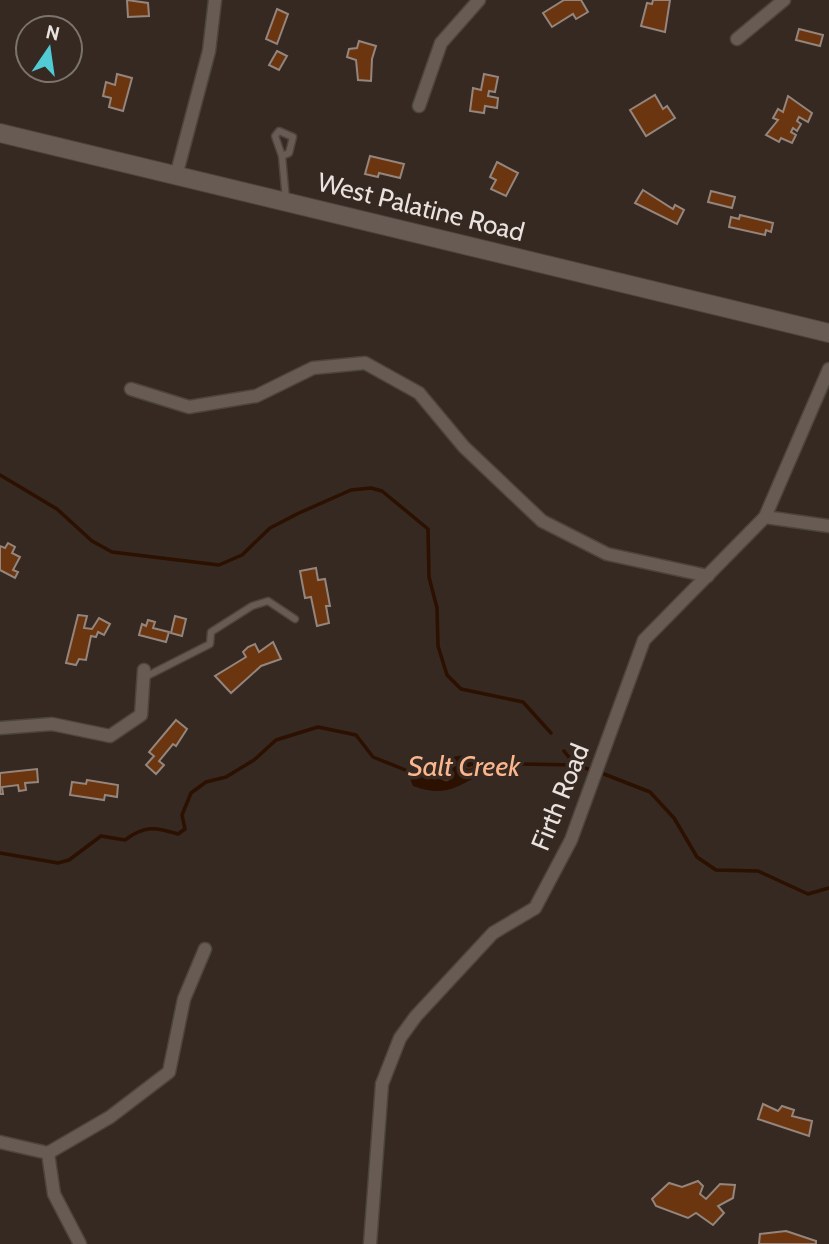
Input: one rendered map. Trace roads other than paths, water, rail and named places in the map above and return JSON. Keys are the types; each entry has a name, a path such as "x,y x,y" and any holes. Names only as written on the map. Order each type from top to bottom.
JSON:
{"main road":[{"name":"West Palatine Road","path":"0,134 829,332"}],"street":[{"path":"176,176 209,51 215,0"},
{"path":"419,106 441,43 479,0"},
{"path":"737,39 784,0"},
{"path":"131,389 189,407 256,396 313,368 365,363 419,393 464,447 542,521 607,554 708,576"},
{"name":"Firth Road","path":"370,1244 382,1084 400,1038 416,1016 493,933 535,908 571,840 644,640 765,517 829,369"},
{"path":"765,517 829,526"},
{"path":"0,728 51,724 110,736 141,715 143,674"},
{"path":"0,1142 48,1153 110,1117 169,1072 184,999 205,949"},
{"path":"48,1153 54,1194 80,1244"}],"lane":[{"path":"282,156 286,202"},
{"path":"143,674 210,644 211,632 252,606 268,601 295,619"}],"water":[{"path":"465,755 478,761 477,776 446,790 431,791 413,786 407,771 427,761"}],"waterway":[{"path":"0,475 57,509 92,541 112,552 219,565 242,555 270,528 299,513 351,490 371,488 382,491 428,529 429,577 437,608 438,646 447,675 461,689 523,702 551,733"},
{"name":"Salt Creek","path":"0,853 58,863 69,860 101,836 125,840 150,829 178,834 185,829 182,815 191,793 206,782 226,777 254,760 276,740 318,727 356,735 373,757 408,771"},
{"path":"564,751 575,765"},
{"name":"Salt Creek","path":"475,763 575,765 588,769"},
{"name":"Salt Creek","path":"604,774 650,792 674,818 697,857 716,870 758,871 808,894 829,888"}]}
